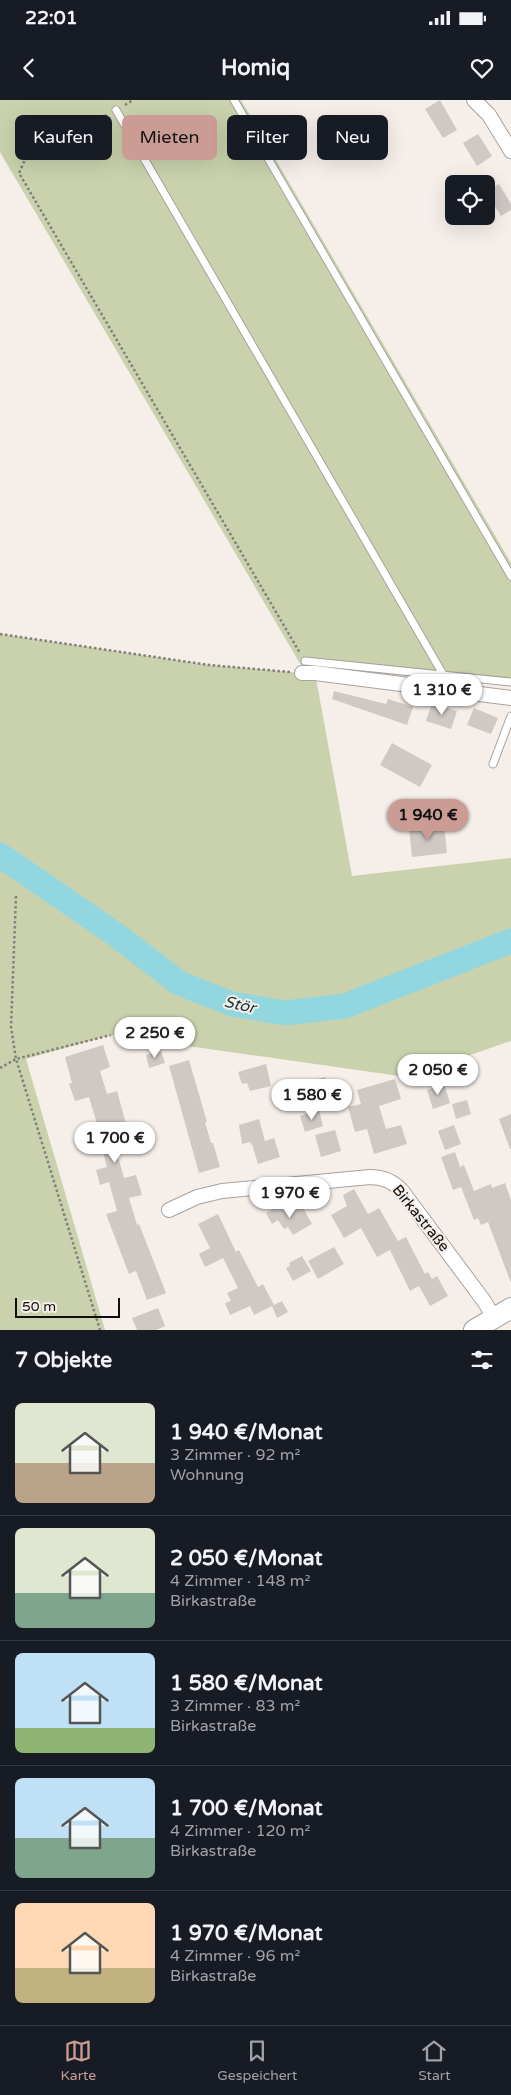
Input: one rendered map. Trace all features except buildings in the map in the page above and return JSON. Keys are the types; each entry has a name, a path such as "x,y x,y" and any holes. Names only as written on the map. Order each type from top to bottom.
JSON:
{"street":[{"path":"474,100 489,115 511,151"},
{"path":"303,667 314,673 511,698"},
{"name":"Birkastraße","path":"169,1210 197,1197 222,1191 370,1177 384,1179 397,1185 402,1191 484,1301 494,1318"},
{"path":"474,1330 511,1308"}],"lane":[{"path":"234,100 511,576"},
{"path":"116,110 444,676"},
{"path":"303,667 511,682"},
{"path":"493,764 511,716"}],"path":[{"path":"116,110 25,160 19,173 303,667"},
{"path":"0,634 209,664 303,667"},
{"path":"16,896 11,1027 16,1059 100,1330"},
{"path":"0,1068 16,1059 111,1035"}],"green space":[{"path":"0,100 241,100 250,115 227,115 227,160 276,160 511,563 511,685 302,667 0,152"},
{"path":"0,634 209,665 315,673 352,876 511,858 511,1041 406,1077 111,1035 26,1059 105,1330 0,1330","holes":["47,889 115,934 163,971"]}],"waterway":[{"name":"Stör","path":"0,855 115,934 179,983 232,1004 285,1013 345,1006 511,941"}]}
